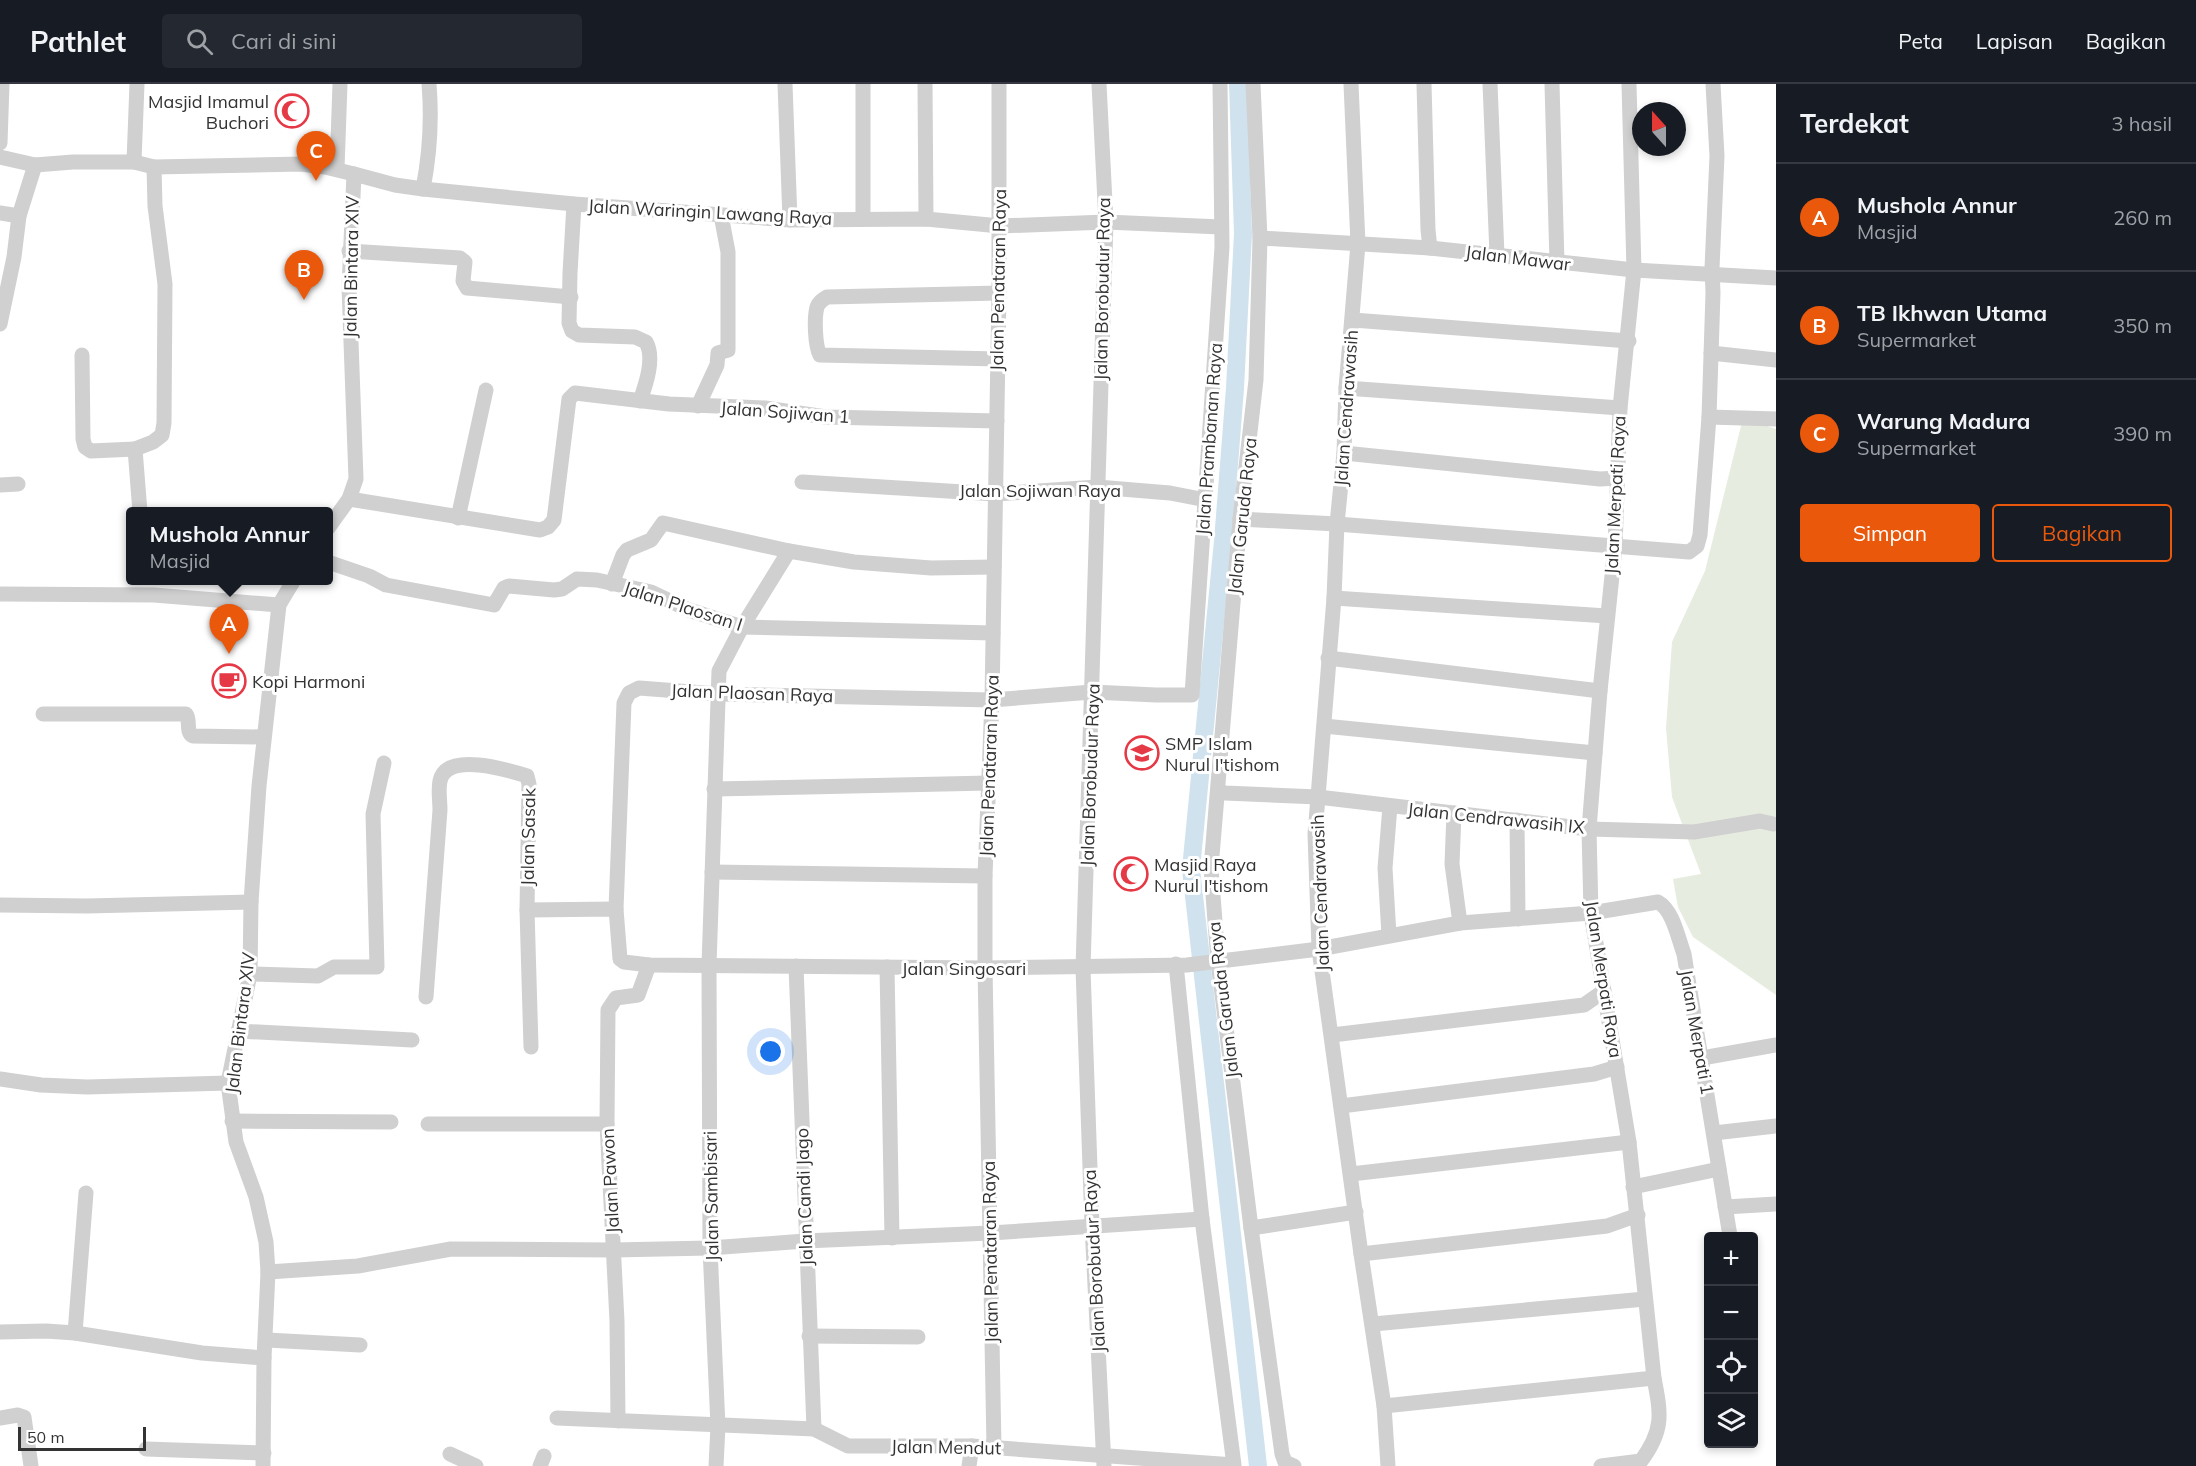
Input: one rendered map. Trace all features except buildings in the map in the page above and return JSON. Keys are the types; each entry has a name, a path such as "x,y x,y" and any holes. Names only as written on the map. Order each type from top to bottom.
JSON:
{"street":[{"path":"0,143 2,84"},
{"path":"134,162 137,84"},
{"path":"337,169 340,84"},
{"path":"423,189 430,143 429,84"},
{"path":"785,84 790,220"},
{"path":"863,84 863,219"},
{"path":"925,84 926,219"},
{"name":"Jalan Penataran Raya","path":"994,1447 985,968 996,494 1000,226 999,84"},
{"name":"Jalan Borobudur Raya","path":"1099,84 1106,222 1083,968 1092,1226 1104,1461"},
{"name":"Jalan Prambanan Raya","path":"1092,692 1192,695 1222,247 1220,84"},
{"name":"Jalan Garuda Raya","path":"1253,84 1260,238 1256,380 1240,519 1211,868 1212,963 1282,1454 1285,1462 1294,1466"},
{"name":"Jalan Cendrawasih","path":"1351,84 1358,244 1315,834 1319,949 1384,1406 1388,1466"},
{"path":"1424,84 1430,248"},
{"path":"1490,84 1497,255"},
{"path":"1552,84 1557,263"},
{"name":"Jalan Merpati Raya","path":"1601,1466 1642,1463 1653,1446 1659,1429 1660,1410 1654,1378 1629,1142 1591,913 1589,829 1615,547 1620,408 1629,341 1634,270 1629,84"},
{"path":"1240,519 1337,524 1689,552 1697,546 1709,417 1717,156 1713,84"},
{"path":"0,157 35,165 73,162 134,162 154,167 301,164 354,174"},
{"path":"0,324 7,256 35,165"},
{"path":"82,355 85,447 91,451 135,449 153,442 162,435 165,284 155,206 154,167"},
{"name":"Jalan Bintara XIV","path":"333,521 349,499 356,479 349,339 349,251 354,174 395,185 423,189"},
{"name":"Jalan Waringin Lawang Raya","path":"423,189 574,204 790,220 926,219 1000,226 1106,222 1221,227"},
{"path":"574,204 569,324 572,331 579,335 635,337 646,342 649,347 648,363 646,382 640,401"},
{"path":"0,213 20,216"},
{"path":"698,406 717,365 718,353 728,350 728,252 721,215"},
{"name":"Jalan Mawar","path":"1260,238 1430,248 1634,270 1776,278"},
{"path":"349,251 460,258 465,262 463,281 467,288 571,297"},
{"path":"998,359 820,355 816,343 816,308 820,301 827,297 999,293"},
{"path":"1353,320 1629,341"},
{"path":"1711,353 1776,360"},
{"path":"1346,388 1620,408"},
{"path":"349,499 458,518 486,390"},
{"name":"Jalan Sojiwan 1","path":"458,518 540,530 548,528 554,520 569,399 575,393 698,406 765,408 826,417 997,421"},
{"path":"1709,417 1776,419"},
{"path":"135,449 140,507"},
{"path":"1344,453 1600,479 1617,478"},
{"name":"Jalan Sojiwan Raya","path":"801,482 996,494 1097,487 1170,493 1206,500"},
{"path":"0,485 18,484"},
{"path":"612,584 627,550 651,540 663,523 789,551 854,562 931,568 994,567"},
{"name":"Jalan Sambisari","path":"716,1466 718,1426 710,1248 709,964 719,671 742,627 789,551"},
{"name":"Jalan Plaosan I","path":"333,564 387,585 494,605 504,588 509,586 554,590 562,589 577,579 651,592 689,610 742,627 993,633"},
{"name":"Jalan Bintara XIV","path":"264,1460 264,1358 267,1340 268,1272 262,1219 236,1142 228,1083 250,974 251,902 263,737 279,606 291,585"},
{"path":"0,594 139,588 279,606"},
{"path":"1334,598 1607,616"},
{"path":"1328,658 1600,691"},
{"name":"Jalan Plaosan Raya","path":"616,909 624,703 629,693 639,688 718,694 992,700 1092,692"},
{"path":"43,714 186,714 189,732 193,736 263,737"},
{"path":"1324,726 1595,753"},
{"path":"250,974 318,976 334,967 377,967 374,814 384,763"},
{"name":"Jalan Sasak","path":"426,997 440,810 440,781 444,772 452,766 476,765 510,770 527,776 529,784 527,909 616,909"},
{"path":"714,789 989,783"},
{"name":"Jalan Cendrawasih IX","path":"1218,790 1225,793 1318,797 1589,829 1694,832 1760,821 1773,824"},
{"path":"1389,935 1385,868 1390,806"},
{"path":"1454,813 1452,864 1460,923"},
{"path":"1517,820 1518,919"},
{"path":"712,872 986,876"},
{"path":"0,905 87,906 251,902"},
{"name":"Jalan Merpati 1","path":"1591,913 1658,902 1668,911 1684,954 1729,1232"},
{"path":"527,909 531,1047"},
{"path":"616,909 620,959 624,962 649,965 709,964"},
{"name":"Jalan Singosari","path":"709,964 985,968 1181,965 1319,949 1460,923 1591,913"},
{"name":"Jalan Pawon","path":"618,1421 617,1321 607,1124 609,1008 616,998 639,995 649,965"},
{"path":"268,1272 358,1266 451,1248 613,1250 710,1248 1203,1219 1181,965"},
{"name":"Jalan Candi Jago","path":"796,966 814,1429"},
{"path":"888,967 892,1238"},
{"path":"1332,1035 1584,1005 1604,991"},
{"path":"238,1031 412,1040"},
{"path":"1702,1058 1776,1045"},
{"path":"1341,1106 1593,1074 1617,1066"},
{"path":"0,1079 41,1085 87,1087 228,1083"},
{"path":"232,1121 391,1122"},
{"path":"428,1124 607,1124"},
{"path":"1714,1132 1776,1126"},
{"path":"1351,1174 1629,1142"},
{"path":"1634,1187 1719,1169"},
{"path":"75,1333 86,1193"},
{"path":"1725,1208 1776,1204"},
{"path":"1251,1228 1356,1212"},
{"path":"1361,1254 1606,1226 1638,1215"},
{"name":"Jalan Mendut","path":"557,1418 814,1429 848,1446 994,1447 1104,1461 1234,1465 1203,1219"},
{"path":"1373,1324 1645,1299"},
{"path":"0,1332 75,1333 202,1353 264,1358"},
{"path":"809,1336 918,1337"},
{"path":"267,1340 360,1345"},
{"path":"1384,1406 1654,1378"},
{"path":"0,1418 18,1415 24,1417 31,1466"},
{"path":"969,1466 972,1446"},
{"path":"146,1449 264,1460"},
{"path":"450,1454 476,1466"}],"shaded area":[{"path":"1743,418 1776,429 1776,995 1693,937 1678,907 1673,879 1701,874 1672,797 1666,728 1672,642 1705,571"}],"waterway":[{"path":"1238,84 1243,234 1235,388 1223,541 1191,869 1258,1466"}],"place":[{"name":"Masjid Imamul Buchori","path":"292,111"},
{"name":"Warung Madura","path":"316,181"},
{"name":"TB Ikhwan Utama","path":"304,300"},
{"name":"Mushola Annur","path":"229,654"},
{"name":"Kopi Harmoni","path":"229,681"},
{"name":"SMP Islam Nurul I'tishom","path":"1142,753"},
{"name":"Masjid Raya Nurul I'tishom","path":"1131,874"}]}
